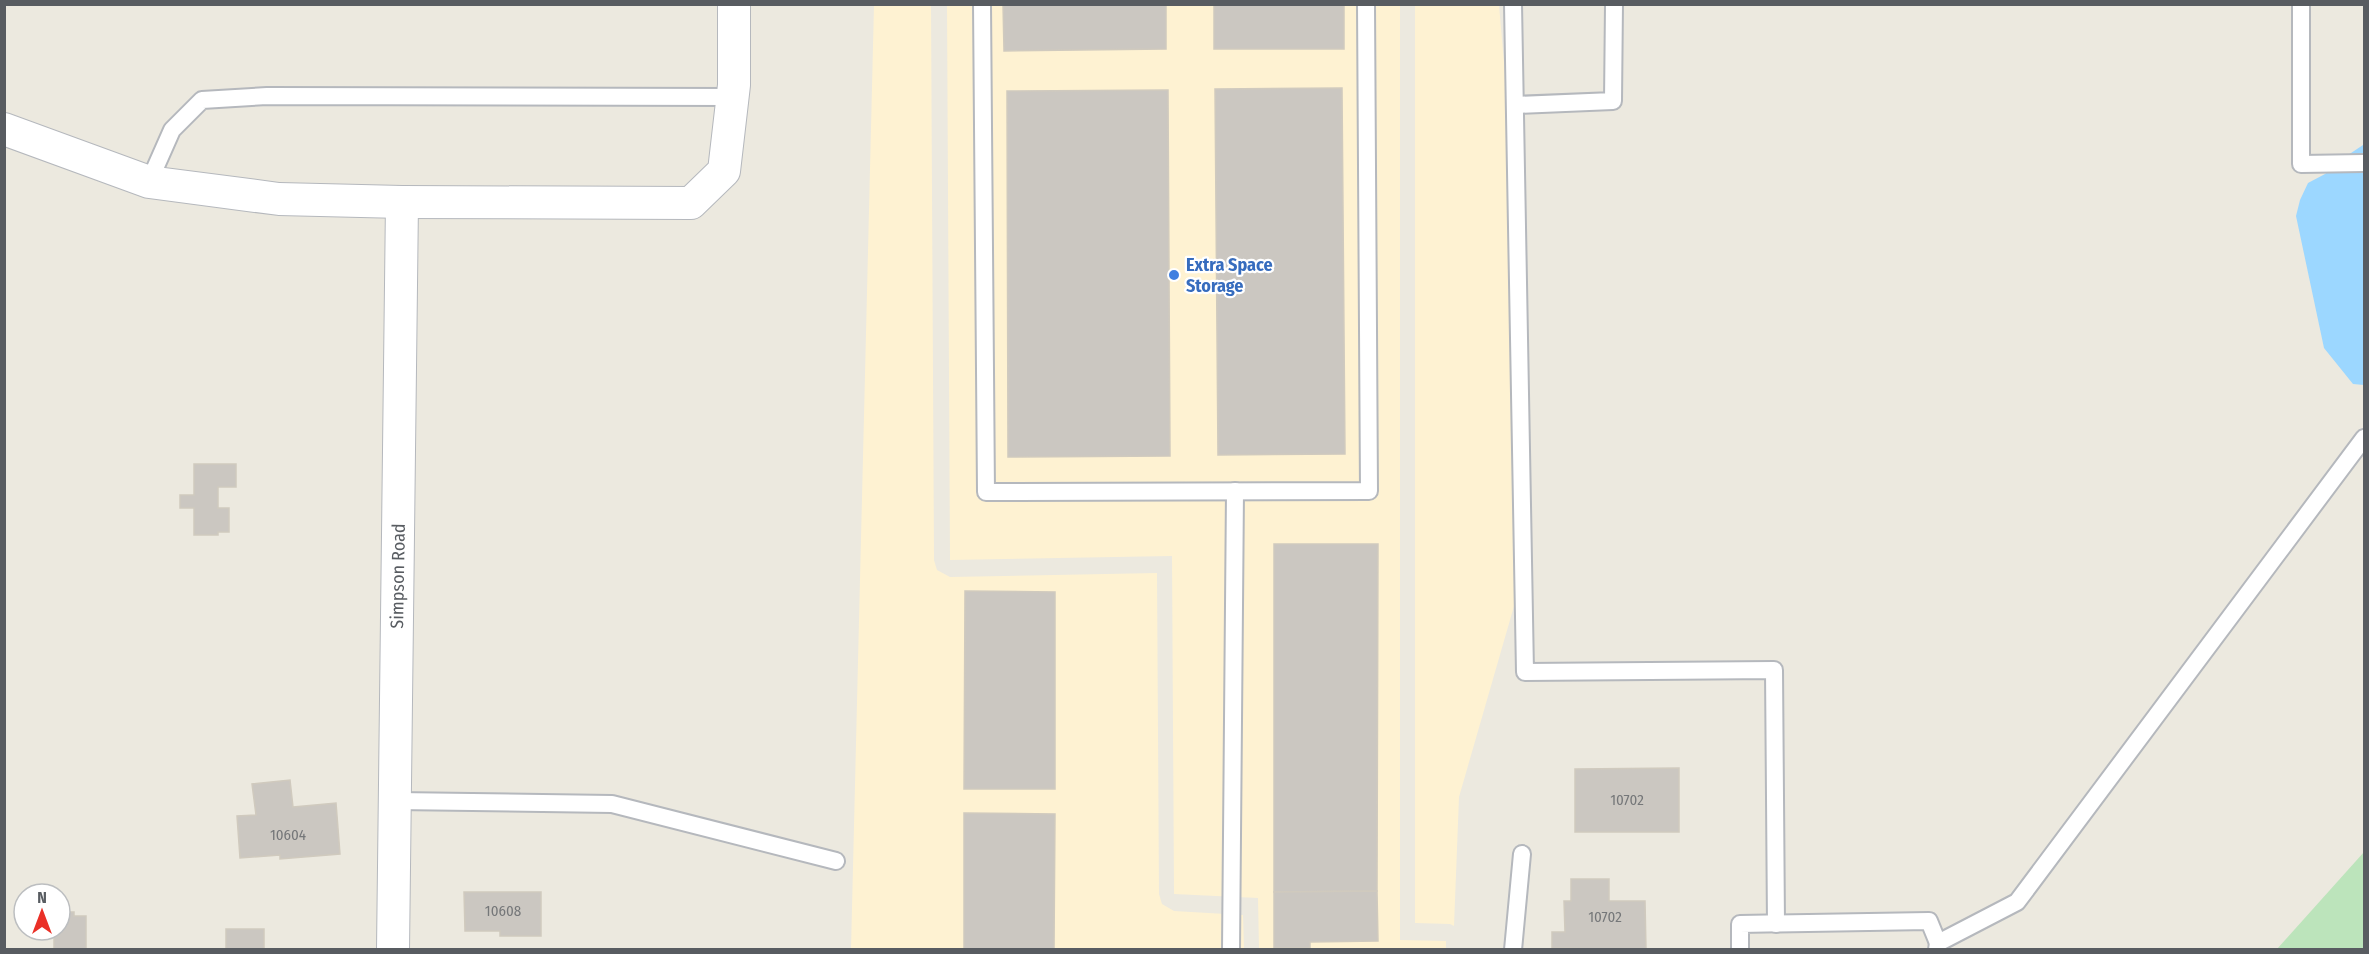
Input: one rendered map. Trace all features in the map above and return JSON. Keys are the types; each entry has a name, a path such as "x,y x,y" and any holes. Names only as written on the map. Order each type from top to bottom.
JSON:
{"street":[{"path":"4,129 149,182 279,199 402,202 691,202 724,171 733,97 734,4"},
{"name":"Simpson Road","path":"393,950 402,202"}],"lane":[{"path":"982,4 986,492 1369,491 1366,4"},
{"path":"1514,4 1525,672 1774,670 1776,924"},
{"path":"1515,105 1613,101 1614,4"},
{"path":"2301,4 2301,164 2364,163"},
{"path":"149,182 172,130 202,100 267,96 733,97"},
{"path":"1740,950 1740,924 1929,921 1937,946 2017,902 2364,438"},
{"path":"1231,950 1235,491"},
{"path":"396,801 612,804 836,861"},
{"path":"1513,950 1522,854"}],"shaded area":[{"path":"874,5 931,5 934,560 937,570 950,577 1157,573 1159,894 1162,904 1174,911 1243,915 1244,949 851,949"},
{"name":"Extra Space Storage","path":"947,5 1400,5 1400,940 1446,941 1446,949 1259,949 1258,898 1174,894 1172,556 950,560"},
{"path":"1415,5 1499,5 1515,190 1529,554 1459,797 1454,926 1415,923"}],"green space":[{"path":"2364,852 2364,949 2277,949"}],"water":[{"path":"2364,140 2364,385 2353,384 2324,348 2296,216 2308,183 2325,174 2363,145"}],"building":[{"path":"1003,4 1166,4 1166,49 1004,51"},
{"path":"1214,4 1344,4 1344,49 1214,49"},
{"path":"1342,88 1345,454 1218,455 1215,89"},
{"path":"1168,90 1170,456 1008,457 1007,91"},
{"path":"194,464 236,464 236,487 218,487 218,508 229,508 229,532 218,532 218,535 194,535 194,508 180,508 180,495 194,495"},
{"path":"1274,544 1378,544 1377,891 1274,892"},
{"path":"965,591 1055,592 1055,789 964,789"},
{"path":"1679,768 1679,832 1575,832 1575,769"},
{"path":"290,780 293,807 336,803 340,854 280,859 280,855 240,858 237,816 256,815 252,784"},
{"path":"964,813 1055,814 1054,950 964,950"},
{"path":"1571,879 1609,879 1609,901 1645,901 1646,950 1552,948 1552,932 1565,932 1564,901 1571,901"},
{"path":"1377,891 1378,941 1310,942 1310,948 1274,948 1274,892"},
{"path":"464,892 541,892 541,936 500,936 500,931 465,931"},
{"path":"72,912 74,916 86,916 86,950 54,950 54,942 72,942"},
{"path":"226,929 264,929 264,950 226,950"}],"place":[{"name":"Extra Space Storage","path":"1174,275"}]}
